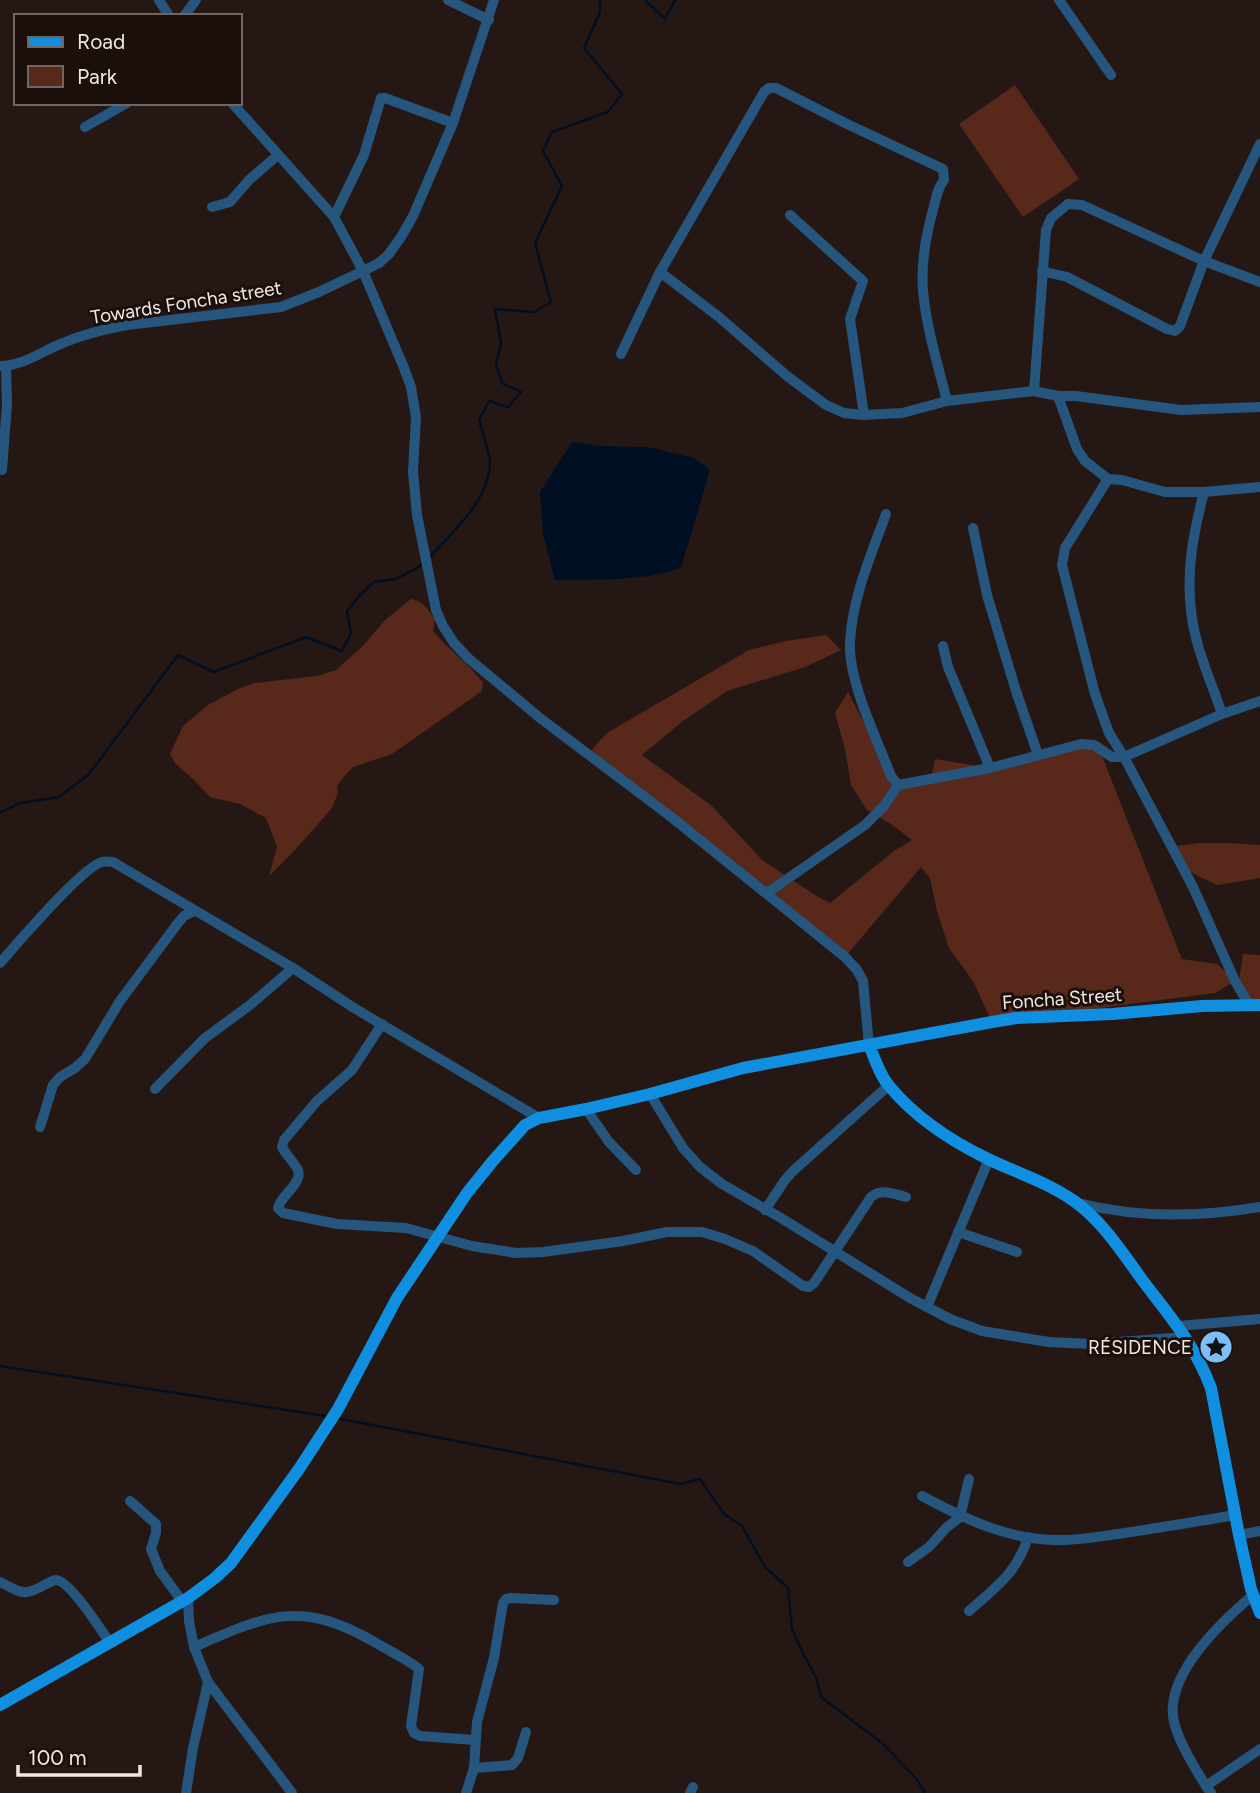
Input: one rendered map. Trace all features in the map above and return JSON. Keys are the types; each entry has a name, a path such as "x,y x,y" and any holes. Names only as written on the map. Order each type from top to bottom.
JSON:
{"main road":[{"name":"Foncha Street","path":"539,1118 650,1094 743,1068 1016,1018 1254,1005"},
{"path":"869,1045 888,1086 933,1126 961,1145 1043,1182 1078,1203 1119,1247 1182,1331 1202,1365 1211,1388 1235,1515 1253,1595 1260,1613"},
{"path":"0,1705 185,1600 231,1563 330,1423 397,1298 467,1193 525,1125 539,1118"}],"street":[{"path":"449,0 489,20"},
{"name":"Towards Foncha street","path":"3,366 24,362 59,344 103,329 281,307 379,263 389,254 413,216 453,122 494,0"},
{"path":"1059,0 1111,75"},
{"path":"621,354 660,272 764,92 769,88 776,88 943,169 944,180 939,187 928,226 923,290 947,401"},
{"path":"334,217 364,155 381,99 385,98 453,122"},
{"path":"85,127 124,105"},
{"path":"234,105 334,217 363,271 404,368 416,417 413,472 415,503 436,610 454,643 540,719 670,816 825,940 857,970 863,981 869,1045"},
{"path":"1042,271 1067,278 1175,331 1180,327 1204,261 1260,144"},
{"path":"212,207 230,202 249,180 278,155"},
{"path":"1034,391 1046,230 1051,218 1068,204 1082,205 1204,261 1260,282"},
{"path":"790,215 863,281 850,319 864,415"},
{"path":"660,272 719,317 788,376 826,405 844,413 902,413 947,401 1034,391 1181,410 1260,407"},
{"path":"2,470 7,404 3,366"},
{"path":"1058,396 1084,461 1108,479 1166,492 1204,492 1260,486"},
{"path":"1108,479 1065,548 1062,565 1095,694 1109,733 1193,887 1235,981 1254,1005"},
{"path":"1204,492 1193,537 1189,574 1191,612 1200,650 1222,714"},
{"path":"886,514 860,590 850,656 858,692 891,776 898,785"},
{"path":"973,528 987,595 1038,755"},
{"path":"943,646 948,667 990,768"},
{"path":"766,893 865,825 884,806 898,785 990,768 1081,744 1094,745 1112,757 1124,757 1222,714 1260,701"},
{"path":"0,963 74,883 102,862 113,862 539,1118"},
{"path":"40,1127 53,1084 85,1059 120,1001 178,923 194,911"},
{"path":"155,1089 205,1038 250,1005 293,968"},
{"path":"382,1024 352,1070 317,1101 284,1140 282,1147 299,1173 299,1179 280,1201 278,1208 283,1213 337,1224 406,1228 472,1246 527,1253 623,1241 667,1232 702,1232 753,1251 803,1286 809,1287 876,1192 906,1197"},
{"path":"765,1210 793,1171 888,1086"},
{"path":"650,1094 683,1148 700,1167 722,1184 927,1307 982,1331 1049,1342 1091,1344 1260,1319"},
{"path":"586,1109 609,1142 636,1170"},
{"path":"927,1307 989,1159"},
{"path":"1078,1203 1103,1209 1179,1214 1239,1211 1260,1207"},
{"path":"958,1232 1017,1252"},
{"path":"908,1562 929,1547 960,1517 969,1479"},
{"path":"922,1496 960,1517 988,1527 1053,1540 1086,1538 1235,1515"},
{"path":"130,1501 156,1524 156,1533 150,1549 160,1571 185,1600 194,1647 208,1682 292,1793"},
{"path":"1240,1535 1260,1531"},
{"path":"969,1611 1012,1571 1028,1537"},
{"path":"0,1582 26,1593 54,1580 63,1582 82,1602 110,1643"},
{"path":"1253,1595 1230,1615 1183,1671 1172,1715 1185,1748 1208,1789 1260,1749"},
{"path":"466,1793 474,1768 477,1722 494,1658 503,1603 511,1598 554,1600"},
{"path":"194,1647 257,1621 297,1615 322,1618 361,1634 419,1670 411,1726 414,1733 420,1736 474,1740"},
{"path":"186,1793 208,1682"},
{"path":"474,1768 512,1765 518,1758 526,1732"}],"green space":[{"path":"1015,85 1079,179 1023,217 959,124"},
{"path":"411,599 428,609 435,620 433,631 483,683 482,691 392,754 353,767 337,786 338,793 332,808 269,876 277,847 266,818 240,804 210,797 175,763 170,754 183,726 208,705 238,689 255,683 317,676 336,670 363,646 384,621"},
{"path":"826,635 841,650 805,667 727,691 683,721 642,755 712,806 762,860 830,903 894,851 912,840 867,810 851,785 835,713 848,692 894,781 931,779 935,759 990,768 1090,748 1102,756 1182,959 1217,964 1235,981 1215,993 992,1022 973,981 949,948 930,878 921,867 845,957 588,754 607,733 749,650"},
{"path":"1200,843 1260,845 1260,878 1217,885 1186,870 1176,846"},
{"path":"1243,954 1260,955 1260,1005 1249,1005 1238,987"}],"water":[{"path":"572,442 599,446 648,447 694,458 710,470 681,568 634,578 555,580 543,533 540,492"}],"waterway":[{"path":"430,557 469,514 484,489 490,462 479,420 489,401 508,407 521,392 502,383 496,364 501,343 495,309 534,312 551,302 535,243 562,186 543,151 552,132 608,112 622,94 584,48 600,12 600,0"},
{"path":"645,0 665,19 675,0"},
{"path":"0,813 20,803 59,797 89,774 178,655 214,672 306,637 342,651 351,633 347,611 359,596 374,582 395,579 425,562"},
{"path":"0,1366 326,1416"},
{"path":"336,1418 680,1484 700,1479 724,1514 742,1526 765,1567 788,1588 792,1629 816,1677 821,1697 882,1743 916,1778 925,1793"}],"place":[{"name":"RÉSIDENCE","path":"1216,1347"}]}
